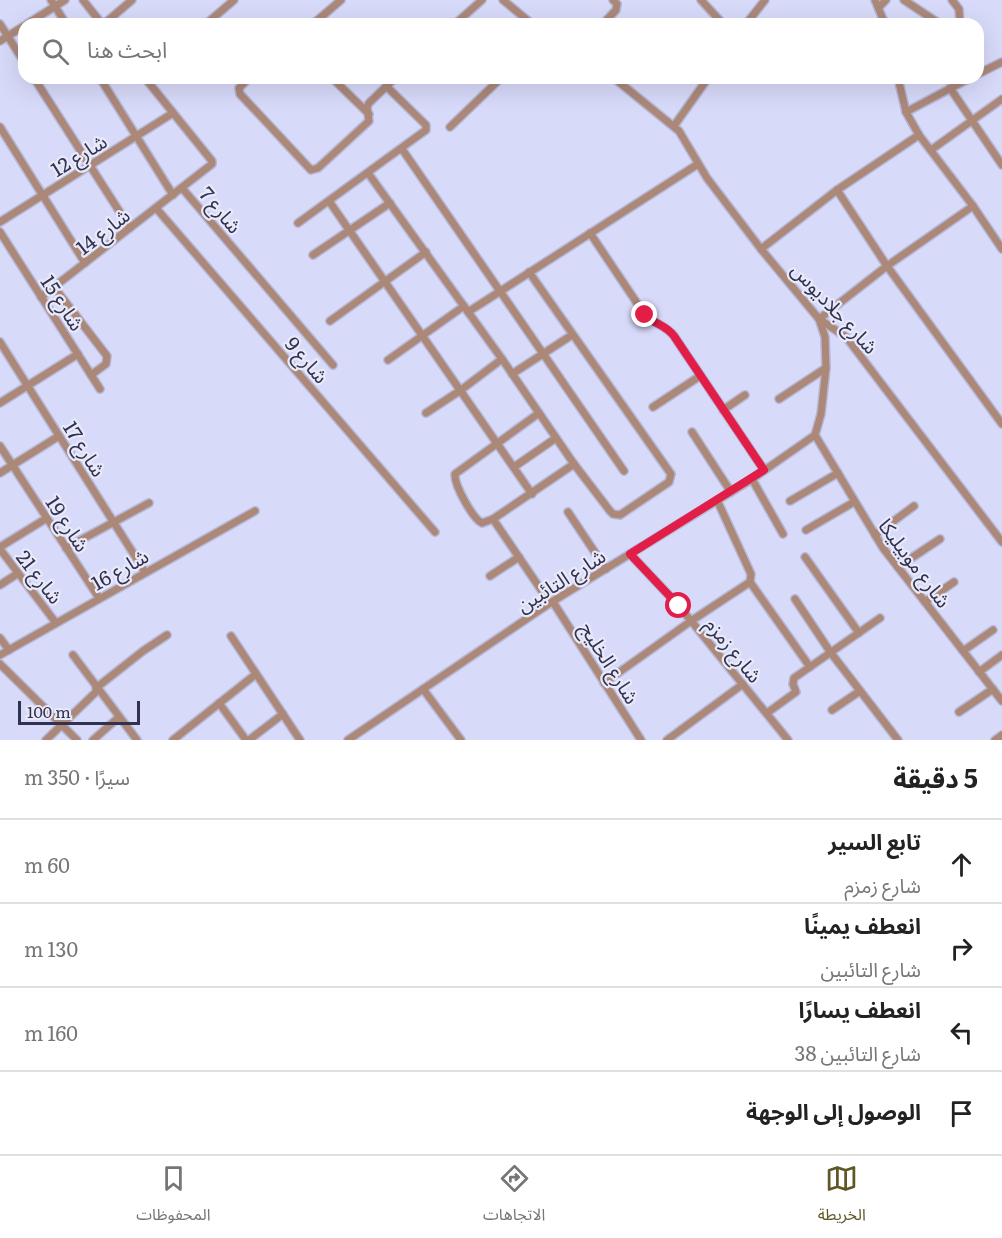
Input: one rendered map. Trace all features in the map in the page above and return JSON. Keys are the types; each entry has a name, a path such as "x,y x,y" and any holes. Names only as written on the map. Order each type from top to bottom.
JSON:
{"street":[{"path":"34,18 53,3 65,0"},
{"path":"83,0 98,18"},
{"path":"110,18 132,0"},
{"path":"213,18 234,0"},
{"path":"324,0 332,8"},
{"path":"320,18 341,0"},
{"path":"462,18 482,0"},
{"path":"503,0 525,18"},
{"path":"609,18 616,10 617,4 614,0"},
{"path":"701,0 718,18"},
{"path":"751,18 765,0"},
{"path":"883,18 877,3 886,0"},
{"path":"904,0 931,18"},
{"path":"952,0 959,9 960,18"},
{"path":"53,3 62,18"},
{"path":"0,24 18,52"},
{"path":"0,41 18,30"},
{"path":"984,71 1002,62"},
{"path":"38,84 130,228"},
{"path":"104,84 173,195"},
{"name":"شارع 7","path":"151,84 213,163 182,188 333,365"},
{"path":"243,84 239,88 240,94 311,170 318,168 369,122 367,107 369,103 388,84"},
{"path":"338,84 369,114"},
{"path":"450,127 495,84"},
{"name":"شارع جلاديوس","path":"622,84 674,126 686,140 698,164 761,249 819,319 846,337 1002,542"},
{"path":"674,126 704,84"},
{"path":"899,84 906,112 919,135 973,206 1002,249"},
{"path":"906,112 958,84"},
{"path":"298,223 426,130 426,125 386,86"},
{"path":"950,88 1002,165"},
{"path":"931,150 1002,99"},
{"name":"شارع 12","path":"0,222 173,113"},
{"path":"0,127 85,263"},
{"path":"761,249 837,190 919,135"},
{"path":"402,149 624,471"},
{"path":"388,360 466,309 500,292 698,164"},
{"path":"368,173 502,359 574,464 610,511 617,515 633,507 669,482 671,478 669,469 529,272"},
{"name":"شارع 14","path":"41,297 182,188"},
{"path":"837,190 887,266 1002,424"},
{"path":"329,201 532,494"},
{"path":"313,255 390,203"},
{"path":"816,435 821,414 826,368 825,337 819,319 887,266 973,206"},
{"name":"شارع 9","path":"156,208 435,532"},
{"name":"شارع 15","path":"0,232 100,389"},
{"path":"590,233 645,315 653,322 669,329 764,470"},
{"path":"330,321 426,252"},
{"path":"54,287 107,356 106,364 91,375"},
{"path":"512,374 572,335"},
{"name":"شارع 17","path":"0,342 145,572"},
{"path":"0,403 78,354"},
{"path":"426,413 502,359"},
{"path":"779,399 826,368"},
{"path":"653,407 700,376"},
{"path":"723,410 745,395"},
{"path":"539,413 458,470 454,477 456,486 479,522 493,519 574,464"},
{"path":"692,432 731,492"},
{"name":"شارع التائبين","path":"348,740 552,603 752,479 816,435"},
{"name":"شارع موبيليكا","path":"816,435 875,535 1002,701"},
{"path":"0,473 59,436"},
{"path":"514,467 556,438"},
{"name":"شارع 19","path":"0,446 99,598"},
{"path":"790,501 838,473"},
{"path":"752,479 783,534"},
{"path":"717,500 751,574 750,582 810,667"},
{"path":"806,530 854,502"},
{"path":"66,548 149,503"},
{"path":"875,535 914,506"},
{"name":"شارع 16","path":"0,656 255,511"},
{"path":"567,512 606,569"},
{"path":"0,548 47,518"},
{"name":"شارع الخليج","path":"493,519 552,603 641,740"},
{"path":"898,567 940,539"},
{"name":"شارع 21","path":"0,548 17,574 56,623"},
{"name":"شارع زمزم","path":"630,554 691,621 788,740"},
{"path":"490,576 519,557"},
{"path":"805,557 859,633"},
{"path":"0,585 17,574"},
{"path":"604,683 750,582"},
{"path":"925,602 954,582"},
{"path":"795,598 831,653 898,740"},
{"path":"767,713 795,693 794,678 880,618"},
{"path":"963,651 993,630"},
{"path":"46,740 97,689 143,651 167,635"},
{"path":"231,636 300,740"},
{"path":"0,638 9,650"},
{"path":"73,655 137,740"},
{"path":"979,672 1002,655"},
{"path":"0,664 76,740"},
{"path":"173,740 256,674"},
{"path":"667,740 743,684"},
{"path":"423,689 461,740"},
{"path":"959,712 993,689"},
{"path":"832,710 860,691"},
{"path":"219,703 247,740 283,714"},
{"path":"93,740 119,717"},
{"path":"996,740 1002,735"}],"route":[{"path":"645,315 653,322 669,329 764,470 630,554 679,606"}]}
